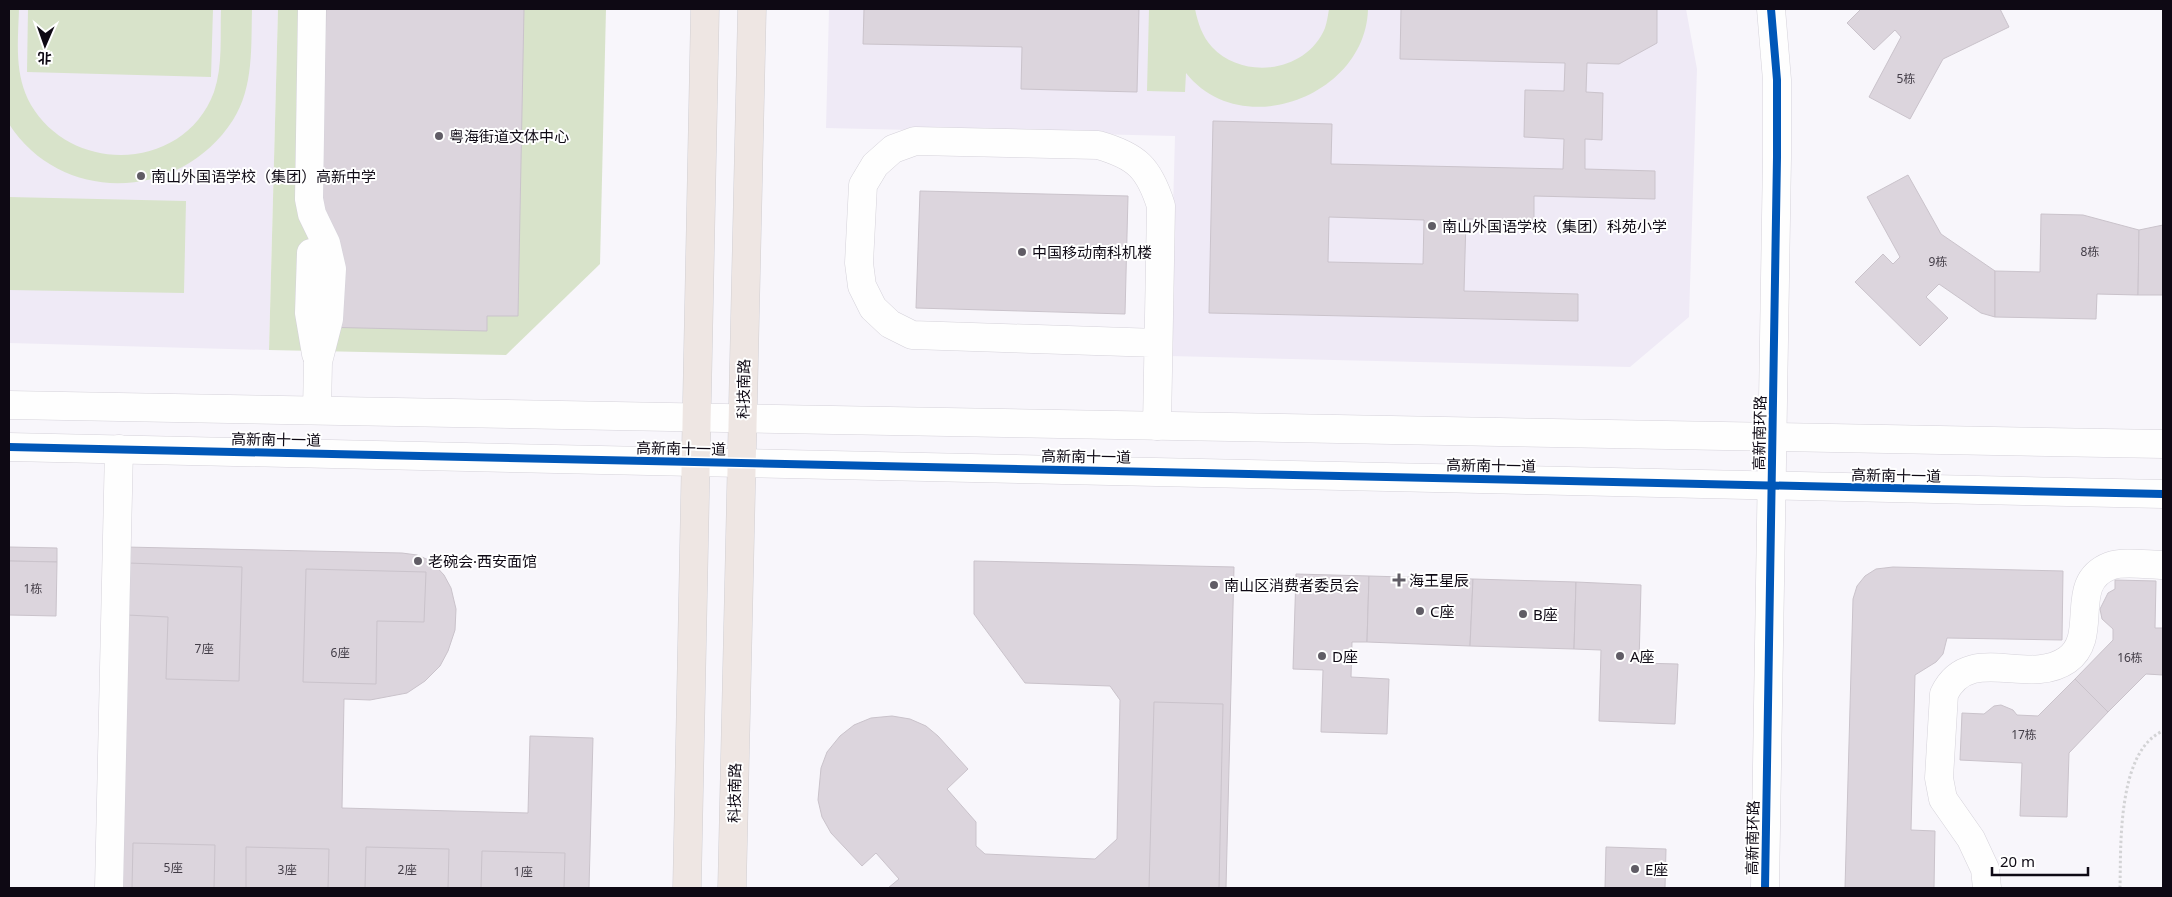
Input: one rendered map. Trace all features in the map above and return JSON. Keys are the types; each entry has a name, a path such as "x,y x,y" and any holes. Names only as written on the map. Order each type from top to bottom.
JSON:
{"main road":[{"path":"687,888 705,9"},
{"name":"科技南路","path":"732,888 752,9"}],"street":[{"path":"312,9 309,200 312,214 326,243 330,257 332,285 329,319 318,362"},
{"name":"高新南环路","path":"1765,888 1777,148 1777,80 1771,9"},
{"path":"1157,426 1161,206 1154,184 1140,165 1121,151 1098,145 915,141 893,149 875,164 863,185 859,263 862,286 873,308 890,324 912,335 1158,343"},
{"path":"311,253 309,313 318,362 317,410"},
{"name":"高新南十一道","path":"9,405 2163,444"},
{"name":"高新南十一道","path":"9,446 2163,494"},
{"path":"109,888 119,449"},
{"path":"1987,888 1985,869 1971,839 1943,799 1939,778 1944,694 1949,683 1962,672 1980,668 2048,669 2067,660 2078,649 2084,633 2085,592 2094,577 2110,566 2163,565"}],"path":[{"path":"2120,888 2125,795 2138,754 2158,733 2163,731"}],"shaded area":[{"name":"南山外国语学校（集团）高新中学","path":"9,9 278,9 269,350 9,343"},
{"name":"南山外国语学校（集团）科苑小学","path":"829,9 1686,9 1697,69 1689,317 1630,367 1169,356 1175,136 826,128"}],"green space":[{"path":"9,9 19,9 19,70 31,105 50,128 73,144 100,153 127,155 154,150 179,137 200,118 214,92 217,82 220,61 221,9 252,9 250,66 245,94 240,107 233,120 211,147 184,166 153,178 121,183 89,180 59,169 32,151 9,124"},
{"path":"28,9 213,9 211,77 27,72"},
{"name":"粤海街道文体中心","path":"278,9 606,9 600,264 506,355 269,350"},
{"path":"1149,9 1195,9 1201,29 1212,47 1225,58 1241,65 1257,68 1274,67 1290,62 1304,54 1316,43 1325,28 1329,9 1368,9 1362,40 1346,66 1324,86 1297,100 1267,106 1237,105 1210,94 1186,73 1185,92 1147,91"},
{"path":"9,197 186,201 184,293 9,290"}],"building":[{"path":"326,9 524,9 518,316 487,316 487,331 319,327"},
{"path":"864,9 1139,9 1137,92 1021,89 1022,47 863,44"},
{"path":"1401,9 1657,9 1657,43 1619,64 1587,63 1586,92 1603,93 1602,140 1585,139 1585,169 1655,171 1655,199 1534,196 1534,220 1466,219 1464,291 1578,294 1578,321 1209,313 1213,121 1332,124 1331,164 1563,169 1564,139 1524,137 1525,90 1564,91 1565,63 1400,59","holes":["1329,217 1424,220 1423,264 1328,262"]},
{"path":"1861,9 2000,9 2009,27 1943,59 1910,119 1869,97 1901,37 1895,30 1874,50 1847,23"},
{"path":"1908,175 1941,234 1995,271 1995,317 1981,313 1939,284 1926,297 1948,318 1920,346 1855,282 1883,254 1893,264 1900,257 1867,197"},
{"name":"中国移动南科机楼","path":"920,191 1128,196 1125,314 916,308"},
{"path":"2041,214 2083,215 2139,230 2138,295 2097,294 2096,319 1995,317 1995,271 2040,272"},
{"path":"2163,225 2163,295 2138,295 2139,230"},
{"path":"9,547 57,548 57,562 9,561"},
{"path":"125,547 402,553 417,555 431,561 444,575 451,588 456,609 455,630 448,651 440,666 425,681 407,693 370,700 344,699 342,808 528,813 530,736 593,738 589,888 117,888"},
{"path":"9,561 57,562 56,616 9,615"},
{"path":"974,561 1234,567 1226,888 888,888 899,879 876,853 862,866 831,833 822,817 818,800 821,768 827,752 840,736 854,725 871,718 892,716 910,719 926,726 938,736 968,769 947,789 976,822 976,846 985,854 1095,859 1117,839 1120,700 1110,686 1025,683 974,614"},
{"path":"128,563 242,567 239,681 166,679 168,617 127,615"},
{"path":"1893,567 2063,571 2062,640 1947,638 1943,654 1936,662 1915,675 1911,830 1935,831 1934,888 1845,888 1853,599 1857,586 1865,576 1876,569"},
{"path":"306,569 426,572 424,622 377,621 376,684 303,682"},
{"name":"D座","path":"1296,574 1369,576 1367,642 1352,642 1351,677 1389,679 1387,734 1321,732 1323,670 1293,669"},
{"name":"C座","path":"1369,576 1473,579 1470,646 1367,642"},
{"name":"B座","path":"1473,579 1576,582 1574,649 1470,646"},
{"path":"2115,580 2156,581 2155,628 2163,628 2163,675 2146,674 2108,712 2075,679 2113,640 2113,629 2102,619 2100,609 2108,593 2115,589"},
{"name":"A座","path":"1576,582 1641,585 1639,663 1678,664 1675,724 1599,721 1601,650 1574,649"},
{"path":"2075,679 2108,712 2069,753 2067,817 2020,816 2022,763 1960,760 1962,713 1984,714 1994,706 2001,705 2013,710 2017,715 2038,716"},
{"path":"1154,702 1223,704 1219,888 1149,888"},
{"path":"133,843 215,845 214,888 132,888"},
{"path":"246,847 329,849 328,888 246,888"},
{"path":"366,847 449,849 448,888 365,888"},
{"name":"E座","path":"1606,847 1666,849 1665,888 1605,888"},
{"path":"482,851 565,853 564,888 481,888"}],"cycle path":[{"path":"1765,888 1777,157 1777,80 1771,9"},
{"path":"9,447 2163,494"}],"place":[{"name":"粤海街道文体中心","path":"439,136"},
{"name":"南山外国语学校（集团）高新中学","path":"141,176"},
{"name":"南山外国语学校（集团）科苑小学","path":"1432,226"},
{"name":"中国移动南科机楼","path":"1022,252"},
{"name":"老碗会·西安面馆","path":"418,561"},
{"name":"海王星辰","path":"1399,580"},
{"name":"南山区消费者委员会","path":"1214,585"},
{"name":"C座","path":"1420,611"},
{"name":"B座","path":"1523,614"},
{"name":"D座","path":"1322,656"},
{"name":"A座","path":"1620,656"},
{"name":"E座","path":"1635,869"}]}
